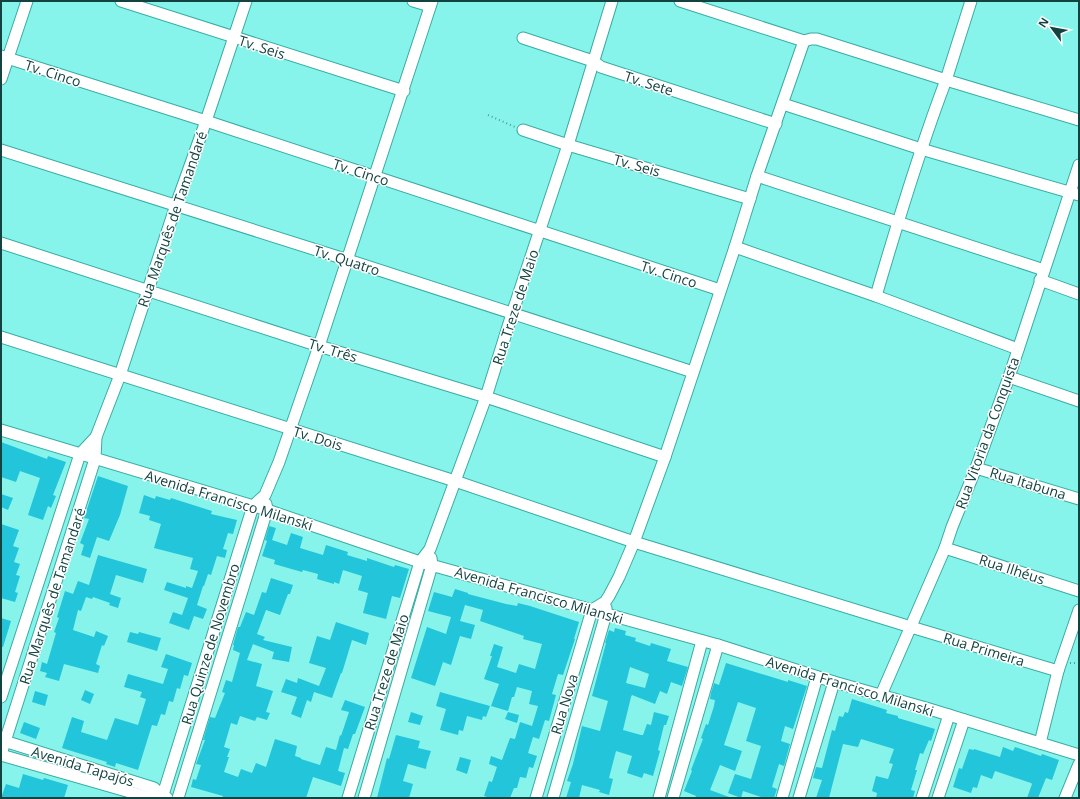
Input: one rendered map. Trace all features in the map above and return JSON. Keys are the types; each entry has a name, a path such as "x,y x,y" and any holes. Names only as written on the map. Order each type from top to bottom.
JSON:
{"street":[{"path":"1,79 4,57 27,1"},
{"name":"Tv. Seis","path":"121,1 233,38 404,91"},
{"name":"Rua Marquês de Tamandaré","path":"1,697 80,454 96,436 120,375 176,205 246,1"},
{"path":"413,1 431,4"},
{"name":"Rua Treze de Maio","path":"348,798 420,562 430,550 486,398 568,145 612,1"},
{"path":"680,1 804,41 811,38 815,39 1079,120"},
{"path":"876,296 921,149 972,1"},
{"name":"Rua Quinze de Novembro","path":"164,797 253,506 265,495 290,429 348,260 431,4"},
{"name":"Tv. Sete","path":"523,38 593,61 601,67 776,124"},
{"path":"592,610 605,602 619,577 634,542 665,457 757,176 804,41"},
{"name":"Tv. Cinco","path":"4,57 206,121 720,290"},
{"path":"783,104 921,149 1075,193"},
{"name":"Tv. Seis","path":"523,130 568,145 750,199"},
{"name":"Tv. Quatro","path":"1,150 348,260 693,372"},
{"name":"Rua Vitoria da Conquista","path":"881,695 945,548 976,468 1009,377 1042,275 1075,193 1079,165"},
{"path":"757,176 898,221 1042,275 1079,294"},
{"name":"Tv. Três","path":"1,243 319,346 486,398 665,457"},
{"path":"735,247 876,296 1018,349"},
{"name":"Tv. Dois","path":"1,337 455,481 634,542"},
{"path":"1009,377 1079,401"},
{"name":"Avenida Francisco Milanski","path":"1,430 267,510 420,562 718,645 817,677 949,715 1079,755"},
{"name":"Rua Marquês de Tamandaré","path":"1,754 3,740 96,459 96,436"},
{"name":"Rua Itabuna","path":"976,468 1079,499"},
{"name":"Rua Quinze de Novembro","path":"178,798 267,510 265,495"},
{"name":"Rua Primeira","path":"634,542 1058,671"},
{"name":"Rua Ilhéus","path":"945,548 1079,591"},
{"name":"Rua Treze de Maio","path":"364,798 432,565 430,550"},
{"path":"605,602 606,614"},
{"name":"Rua Nova","path":"536,798 592,610"},
{"path":"1040,743 1058,671 1079,610"},
{"name":"Rua Nova","path":"553,798 606,614"},
{"path":"659,798 702,641"},
{"path":"673,798 718,645"},
{"path":"782,798 817,677"},
{"path":"799,798 834,682"},
{"path":"922,798 949,715"},
{"path":"938,798 964,720"},
{"name":"Avenida Tapajós","path":"3,740 154,788 164,797"},
{"name":"Avenida Tapajós","path":"1,754 151,798 164,797"},
{"path":"1065,798 1079,764"}],"path":[{"path":"488,115 523,130"}],"building":[{"path":"1,442 47,459 48,456 66,462 53,495 56,496 51,508 48,506 43,520 28,515 40,478 20,471 16,482 1,477"},
{"path":"98,476 128,486 120,515 109,541 97,537 90,558 81,555 84,545 80,543 89,519 84,518"},
{"path":"1,494 13,498 8,510 1,507"},
{"path":"144,495 155,499 156,496 170,500 171,498 212,511 211,514 237,520 233,534 228,533 223,549 227,550 225,558 217,556 211,575 208,574 203,586 197,605 207,609 203,619 194,616 189,630 169,623 173,612 182,615 188,598 164,590 167,582 186,588 186,586 192,588 198,571 190,569 193,558 154,548 161,524 149,520 150,516 139,513"},
{"path":"1,524 19,530 13,546 19,548 14,562 20,564 16,575 20,576 15,592 18,593 15,602 1,598"},
{"path":"269,526 276,528 272,540 287,545 291,533 303,537 300,548 323,555 326,545 348,552 347,555 367,561 367,558 394,567 395,565 409,569 400,598 392,596 386,619 363,613 368,593 358,590 362,576 343,570 339,584 334,582 334,584 317,579 318,574 303,570 302,572 274,564 275,560 262,556 267,541 265,540"},
{"path":"98,555 147,569 143,583 116,575 110,594 121,598 118,608 109,605 110,603 93,597 92,599 86,597 81,611 78,610 73,630 94,637 96,631 108,636 104,646 102,645 96,664 100,666 98,673 64,664 59,681 45,677 47,673 40,671 42,662 47,664 56,633 54,632 59,618 57,617 65,591 73,594 78,581 89,585"},
{"path":"271,578 293,585 280,615 266,610 257,634 265,637 263,640 292,647 289,662 272,659 274,652 253,644 247,660 262,664 256,686 273,691 266,712 270,713 267,720 257,717 255,721 240,716 237,725 231,723 224,747 230,749 224,772 238,777 241,769 252,773 256,763 266,767 275,739 297,746 295,756 320,765 326,747 336,750 349,712 341,710 345,700 365,707 348,749 344,748 338,771 345,773 341,786 313,777 306,798 222,798 223,796 191,787 193,779 196,780 201,765 196,764 205,740 203,740 210,717 215,718 225,693 222,692 226,680 232,682 240,653 233,650 238,627 240,627 246,612 254,615 262,592 266,593"},
{"path":"455,589 506,604 517,606 518,603 530,606 579,622 563,675 558,674 552,694 556,695 549,721 545,720 539,739 533,737 528,753 537,756 533,768 529,767 526,778 520,777 517,788 514,788 510,798 490,798 484,796 489,781 492,782 497,767 489,764 491,756 502,760 510,738 515,739 520,722 532,726 538,706 529,704 532,691 517,687 508,711 491,706 499,684 484,679 492,656 490,656 494,644 503,647 497,667 516,673 519,664 535,669 542,644 523,639 524,636 480,621 483,610 465,605 460,621 475,625 471,639 460,636 451,665 443,662 435,686 411,678 427,627 446,634 451,617 428,611 434,592 452,597"},
{"path":"1,618 11,621 3,647 1,647"},
{"path":"336,622 369,633 366,645 352,640 342,673 332,698 314,692 311,702 307,700 301,718 291,714 297,697 281,692 286,679 297,683 298,678 319,686 326,668 309,663 317,636 330,640"},
{"path":"615,628 626,631 625,635 636,638 635,641 650,646 651,643 671,649 667,661 688,667 682,686 671,682 667,694 660,691 655,704 632,695 631,697 623,730 643,735 647,724 651,725 654,712 669,716 666,725 664,725 658,750 660,751 653,776 644,773 642,778 627,773 632,756 616,751 609,778 613,779 609,795 599,792 600,790 582,785 579,798 566,798 571,782 567,781 573,764 582,726 600,731 608,701 592,696 609,630 614,632","holes":["630,667 649,674 645,688 626,683"]},
{"path":"130,632 138,634 139,632 161,638 157,651 127,642"},
{"path":"166,654 192,663 188,676 184,675 180,689 177,688 173,702 169,701 165,715 161,714 157,726 152,725 138,770 116,763 115,767 106,764 107,762 62,748 72,717 84,721 81,732 107,740 115,718 138,725 146,699 140,697 142,692 124,687 128,674 163,684 168,669 161,667"},
{"path":"726,663 788,682 788,680 807,686 793,729 785,726 781,741 790,744 784,766 779,764 772,787 777,789 774,798 764,798 743,791 741,798 728,793 735,774 751,779 761,746 746,741 756,708 738,702 724,745 742,751 735,771 720,765 710,790 729,798 695,798 696,796 684,791 703,739 701,738 706,724 708,725 714,706 715,700 710,699 714,683 719,685"},
{"path":"85,690 94,694 90,704 81,700"},
{"path":"35,691 48,695 45,706 32,702"},
{"path":"440,692 490,706 486,717 483,716 482,720 467,716 463,731 459,730 458,735 440,730 446,709 436,706"},
{"path":"852,699 887,710 886,713 898,716 898,718 935,729 931,741 929,740 923,754 920,753 911,790 915,791 913,798 876,798 877,793 872,791 876,776 888,779 893,764 889,763 894,749 861,739 858,747 843,744 829,798 816,798 822,780 813,778 816,767 822,768 832,730 835,731 839,716 843,717 845,712 848,713"},
{"path":"411,712 423,716 420,725 408,722"},
{"path":"508,712 519,715 517,723 505,719"},
{"path":"24,722 40,728 36,739 20,733"},
{"path":"396,735 420,741 418,748 431,751 426,769 408,764 403,781 413,784 409,798 377,798 387,758 389,759"},
{"path":"1003,747 1013,751 1015,747 1041,756 1042,754 1059,760 1052,780 1046,778 1038,798 1027,798 1032,784 1031,783 995,771 992,779 981,775 977,788 973,787 971,793 953,787 959,768 962,769 969,749 974,749 1000,757"},
{"path":"460,757 471,760 467,774 456,770"},
{"path":"23,774 68,785 64,798 1,798 6,784 19,788"}]}
